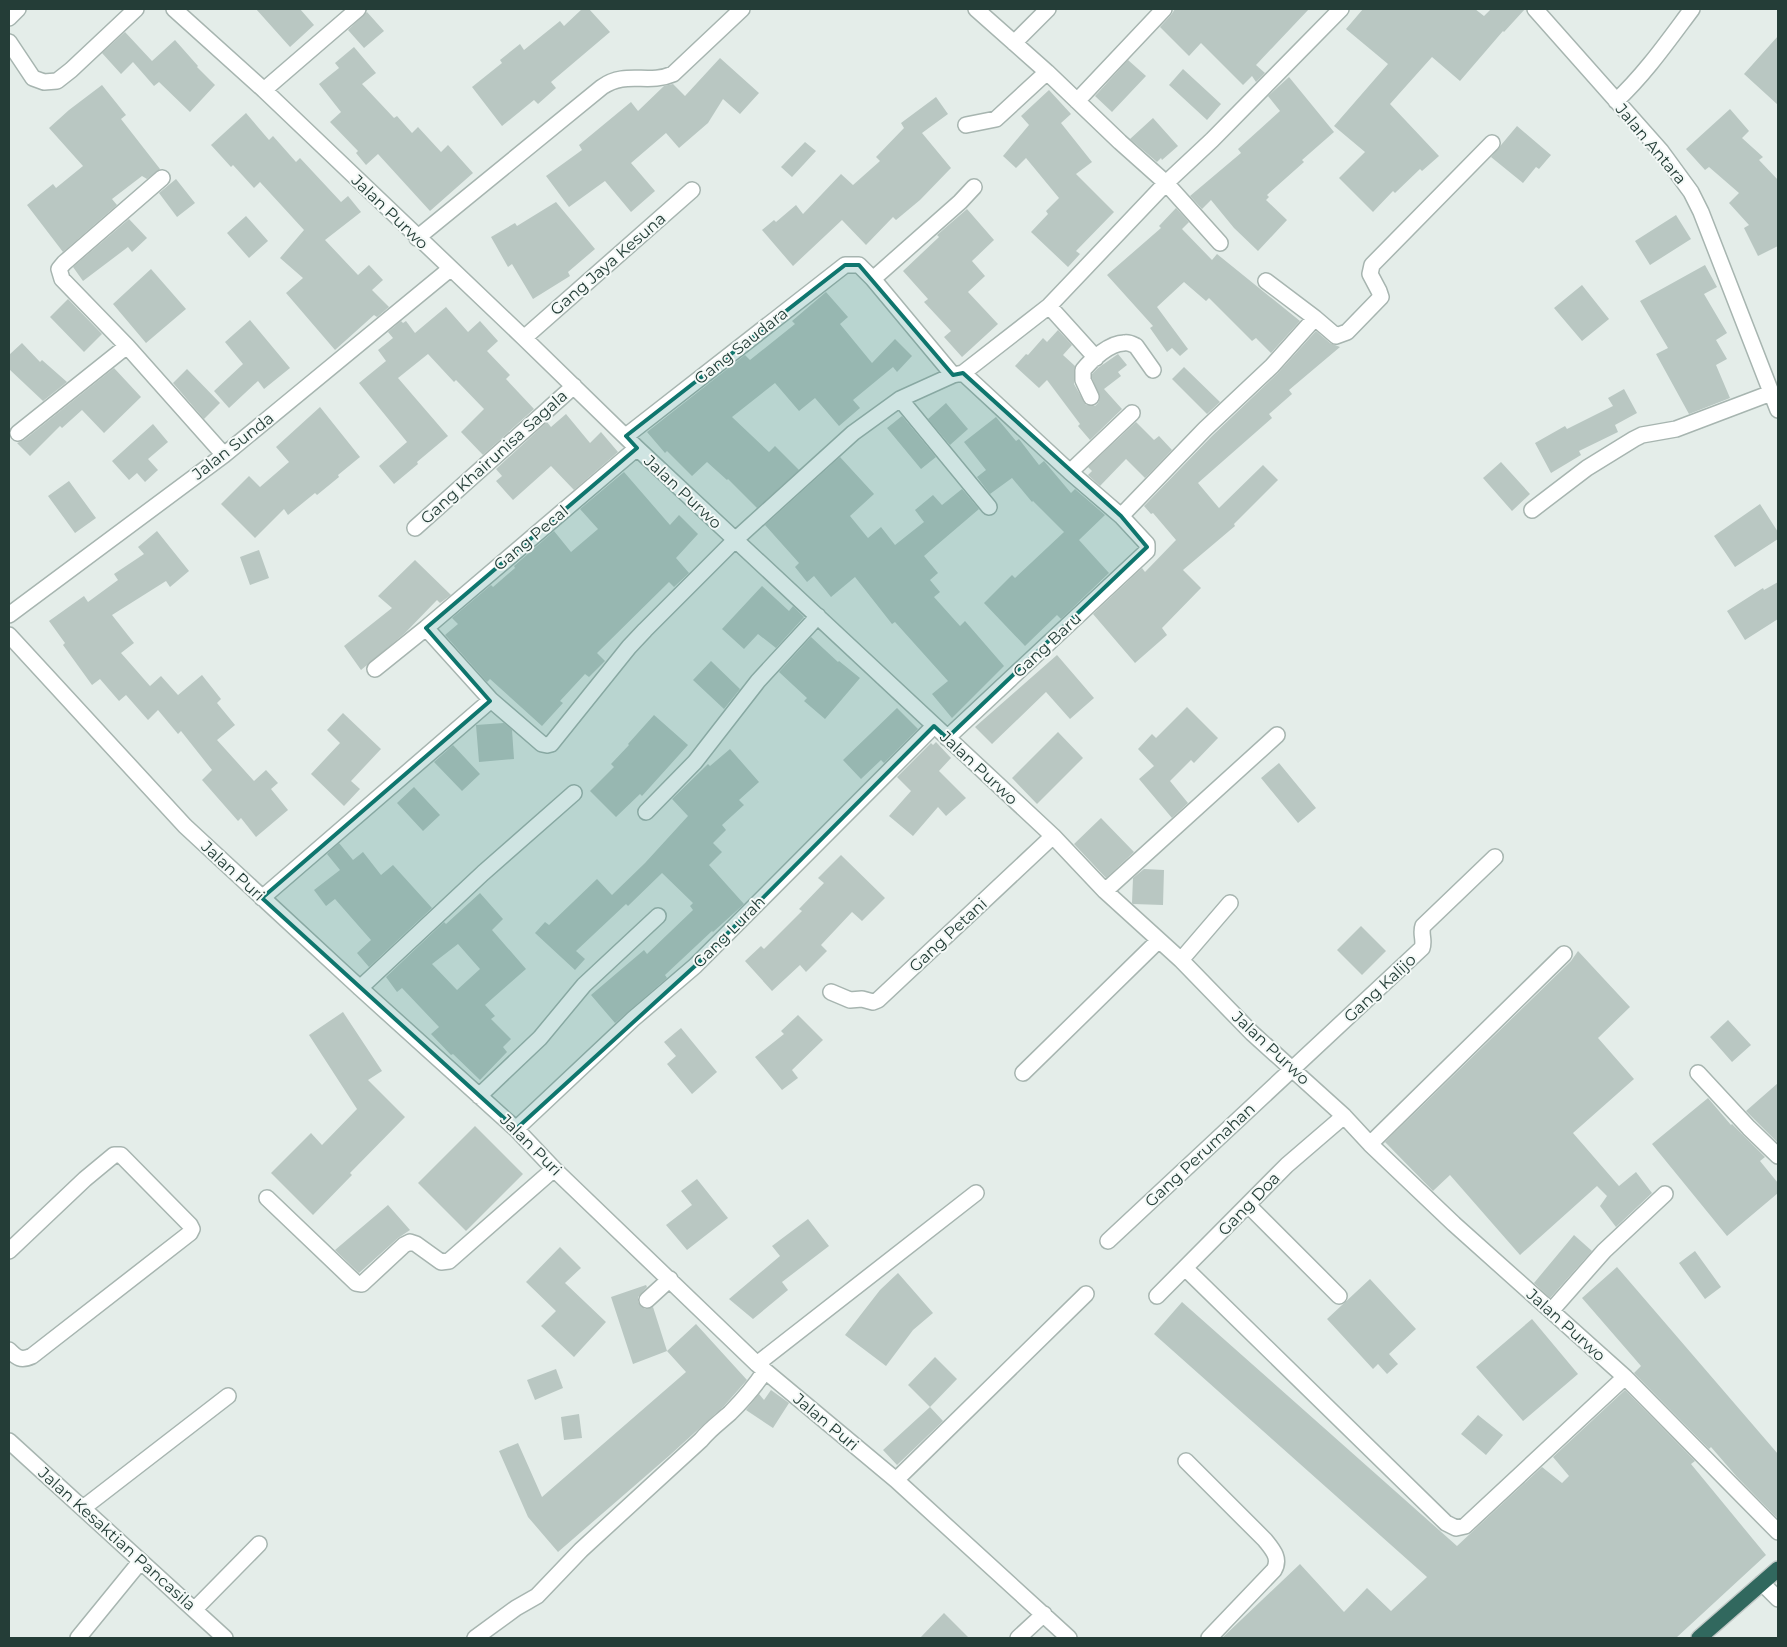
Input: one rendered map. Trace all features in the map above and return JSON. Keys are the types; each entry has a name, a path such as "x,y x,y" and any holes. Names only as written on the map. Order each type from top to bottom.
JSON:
{"highway":[{"path":"1699,1638 1778,1569"}],"street":[{"path":"9,18 18,9"},
{"path":"9,42 33,78 44,82 57,81 136,9"},
{"name":"Jalan Purwo","path":"174,9 264,90 637,448 1053,836 1105,891 1181,960 1252,1033 1344,1116 1370,1144 1454,1224 1625,1377 1778,1532"},
{"path":"264,90 358,9"},
{"path":"417,238 602,87 618,78 660,79 673,74 742,9"},
{"path":"976,9 1166,183 1220,243"},
{"path":"1014,43 1048,9"},
{"path":"1077,101 1164,9"},
{"path":"426,628 492,700 542,744 552,744 629,647 735,540 854,434 900,399 958,374 1050,306 1166,183 1212,140 1341,9"},
{"path":"1616,101 1658,56 1692,9"},
{"name":"Jalan Antara","path":"1543,12 1616,101 1661,151 1691,192 1776,404"},
{"path":"966,125 996,119 1047,72"},
{"path":"1266,281 1316,318 1336,336 1347,332 1381,297 1370,274 1372,266 1492,143"},
{"path":"162,178 59,269 62,278 127,346 224,454"},
{"path":"974,188 874,279 958,374 1121,516 1205,429 1272,366 1316,318"},
{"name":"Gang Jaya Kesuna","path":"524,338 692,190"},
{"name":"Gang Saudara","path":"626,436 845,265 859,265 874,279"},
{"name":"Jalan Sunda","path":"9,615 224,454 450,269"},
{"path":"1050,306 1096,358"},
{"path":"1091,398 1082,374 1087,366 1113,346 1122,342 1136,346 1153,370"},
{"path":"18,433 127,346"},
{"name":"Gang Khairunisa Sagala","path":"415,528 574,386"},
{"path":"900,399 990,507"},
{"path":"1532,510 1588,468 1642,435 1676,429 1776,404"},
{"path":"1070,472 1132,413"},
{"name":"Gang Pecal","path":"375,669 426,628 637,448"},
{"name":"Gang Baru","path":"947,738 1147,551 1144,541 1121,516"},
{"path":"646,812 695,762 758,681 818,616"},
{"name":"Jalan Puri","path":"9,635 185,826 516,1129 761,1367 896,1480 1069,1638"},
{"path":"262,898 492,700"},
{"name":"Gang Lurah","path":"516,1129 633,1019 696,966 934,726"},
{"path":"1105,891 1278,735"},
{"path":"360,988 483,873 574,794"},
{"name":"Gang Petani","path":"831,992 850,1000 862,999 873,1002 878,1000 1053,836"},
{"name":"Gang Kalijo","path":"1292,1070 1422,948 1424,943 1421,931 1423,926 1495,857"},
{"path":"1181,960 1230,903"},
{"path":"479,1096 540,1038 584,985 658,916"},
{"path":"1023,1073 1158,941"},
{"path":"1370,1144 1564,954"},
{"name":"Gang Perumahan","path":"1108,1241 1292,1070"},
{"path":"1698,1073 1778,1156"},
{"name":"Gang Doa","path":"1158,1296 1287,1165 1344,1116"},
{"path":"9,1250 85,1179 114,1155 121,1155 192,1229 190,1233 32,1356 24,1360 18,1359 9,1350"},
{"path":"267,1198 356,1283 362,1284 410,1242 416,1244 441,1262 449,1261 554,1168"},
{"path":"475,1638 516,1608 537,1596 581,1550 751,1392 761,1367 976,1193"},
{"path":"1551,1311 1604,1251 1665,1194"},
{"path":"1248,1205 1340,1296"},
{"path":"1186,1268 1446,1523 1456,1528 1466,1526 1625,1377"},
{"path":"647,1300 670,1280"},
{"path":"896,1480 1086,1294"},
{"path":"82,1508 228,1396"},
{"name":"Jalan Kesaktian Pancasila","path":"9,1441 225,1638"},
{"path":"1186,1461 1265,1540 1275,1553 1277,1560 1274,1570 1209,1638"},
{"path":"195,1609 259,1544"},
{"path":"78,1638 140,1562"},
{"path":"1762,1583 1776,1597"},
{"path":"1018,1638 1044,1614"}],"highlighted area":[{"path":"845,265 859,265 953,375 963,373 1121,516 1147,547 947,738 934,726 695,966 516,1129 262,898 490,701 426,628 637,448 626,436"}],"building":[{"path":"256,9 300,9 314,25 290,47"},
{"path":"582,9 589,9 610,32 551,82 556,88 538,104 534,100 502,126 472,87 502,63 500,60 520,44 524,50 560,21 564,26"},
{"path":"1175,9 1309,9 1256,65 1265,73 1256,82 1252,76 1243,85 1201,43 1189,56 1160,27"},
{"path":"1363,9 1475,9 1484,16 1491,9 1525,9 1503,31 1460,81 1432,57 1390,104 1439,156 1422,171 1420,169 1395,193 1393,191 1373,212 1339,178 1365,152 1334,126 1388,64 1346,29"},
{"path":"367,12 384,31 364,48 348,30"},
{"path":"125,32 152,61 175,40 215,85 190,112 159,82 154,86 133,62 121,74 102,53"},
{"path":"1778,36 1778,105 1744,74"},
{"path":"354,47 376,73 362,84 394,118 397,116 412,133 418,127 441,152 448,145 473,173 430,211 378,154 366,165 356,153 358,151 330,122 341,112 319,84 339,68 335,63"},
{"path":"720,58 759,93 740,114 723,99 708,123 679,148 666,133 631,163 655,191 631,212 605,181 569,207 546,176 582,150 579,145 631,102 638,111 664,86 673,84 685,96"},
{"path":"1128,60 1146,76 1112,112 1095,96"},
{"path":"1183,69 1221,104 1207,120 1169,85"},
{"path":"1289,77 1334,132 1302,160 1304,162 1267,195 1269,197 1266,200 1287,220 1258,251 1234,228 1211,200 1202,209 1190,196 1241,153 1238,149 1280,111 1268,96"},
{"path":"102,85 126,115 121,119 160,169 147,179 142,176 112,199 117,205 63,252 27,205 53,184 56,188 83,166 49,128"},
{"path":"1049,90 1071,114 1061,123 1092,162 1076,174 1114,212 1076,251 1080,254 1068,267 1031,232 1048,214 1046,211 1059,198 1026,158 1016,168 1003,156 1029,125 1021,116"},
{"path":"936,97 948,114 922,133 951,168 920,200 896,220 893,217 866,245 842,220 793,266 762,230 774,220 776,222 796,205 803,214 841,174 853,185 880,161 876,157 904,128 901,123"},
{"path":"1730,109 1749,131 1742,138 1763,157 1759,160 1778,180 1778,246 1758,256 1744,228 1749,225 1729,203 1739,193 1709,167 1705,170 1686,149"},
{"path":"246,113 269,140 273,136 296,162 300,158 341,202 348,196 361,212 325,240 358,275 369,265 383,280 372,290 389,307 377,317 374,315 335,350 286,293 303,278 280,258 304,230 260,182 254,188 211,145"},
{"path":"1153,118 1178,146 1157,162 1130,139"},
{"path":"1517,126 1551,155 1539,169 1536,167 1523,183 1491,157"},
{"path":"805,142 816,151 792,177 781,167"},
{"path":"176,179 195,203 177,217 159,193"},
{"path":"556,202 595,249 568,272 570,276 533,299 512,264 508,267 491,237 515,223 517,226"},
{"path":"1176,208 1189,222 1182,229 1212,260 1217,254 1300,321 1271,353 1256,338 1252,341 1209,298 1206,301 1184,282 1157,307 1188,349 1180,356 1172,348 1167,352 1150,328 1153,326 1107,275 1161,228 1159,226"},
{"path":"967,209 994,240 972,261 985,276 968,292 998,324 962,357 944,337 951,331 924,302 928,299 903,271 939,237 937,235"},
{"path":"1676,215 1691,239 1650,265 1635,241"},
{"path":"246,216 268,241 249,258 227,233"},
{"path":"129,219 147,238 132,252 128,247 83,281 73,267"},
{"path":"1705,265 1717,287 1704,294 1727,333 1716,340 1727,359 1716,365 1730,398 1689,414 1656,354 1668,348 1640,301"},
{"path":"151,269 186,309 146,343 113,304"},
{"path":"1582,285 1609,319 1582,341 1554,308"},
{"path":"826,292 848,317 840,324 872,363 895,339 912,356 897,372 893,367 853,400 860,408 839,426 815,398 799,411 775,383 732,417 769,452 775,446 799,470 757,508 728,479 707,462 692,476 667,451 665,453 647,432 745,355 750,360 795,324 792,321"},
{"path":"68,299 102,334 84,352 50,317"},
{"path":"446,307 468,332 480,321 498,341 487,351 510,375 506,379 534,409 483,455 461,432 484,409 456,380 454,382 428,354 398,378 448,436 394,484 379,466 407,442 359,383 386,361 378,350 393,338 388,332 401,321 403,323 406,321 415,333"},
{"path":"250,320 290,368 264,389 258,381 229,408 214,391 243,364 225,342"},
{"path":"1058,330 1072,345 1063,355 1075,366 1074,384 1086,405 1095,406 1100,398 1092,378 1092,374 1098,368 1118,354 1127,365 1118,372 1121,376 1104,389 1122,409 1090,440 1078,426 1080,424 1047,380 1039,388 1015,366 1043,338 1047,342"},
{"path":"1316,331 1330,343 1340,347 1289,390 1292,394 1269,414 1272,418 1198,483 1219,508 1263,465 1278,480 1234,524 1235,526 1183,570 1201,588 1162,628 1167,635 1135,663 1093,614 1142,568 1145,572 1176,540 1153,513 1151,514 1144,506 1212,436 1278,373"},
{"path":"22,343 40,362 42,360 67,382 43,401 9,369 9,355"},
{"path":"1184,367 1220,402 1207,414 1172,379"},
{"path":"114,368 141,397 104,433 82,410 62,428 60,426 30,456 17,443 24,440"},
{"path":"187,369 220,403 204,419 173,383"},
{"path":"1624,389 1637,413 1615,425 1618,432 1579,451 1581,455 1551,473 1535,443 1565,426 1567,429 1613,406 1608,398"},
{"path":"946,403 968,429 950,445 928,419"},
{"path":"320,407 360,457 317,495 315,493 288,515 284,509 255,538 221,504 249,476 260,487 289,462 276,447"},
{"path":"566,414 590,443 601,432 618,452 574,490 551,466 513,500 496,481 502,476 496,469 547,422 551,427"},
{"path":"902,416 936,457 921,469 887,428"},
{"path":"996,417 1016,441 1019,439 1039,465 1044,461 1071,493 1075,489 1105,515 1079,540 1109,573 1061,619 1057,615 1025,646 984,603 1012,575 1015,578 1064,532 1032,502 1012,478 990,494 977,477 986,470 964,442"},
{"path":"1136,422 1154,440 1159,436 1172,450 1145,478 1126,459 1100,486 1088,475 1092,471 1088,467"},
{"path":"153,424 168,442 148,459 158,470 145,482 137,473 129,480 112,461"},
{"path":"840,457 874,494 850,516 868,538 881,527 895,545 924,522 915,510 933,495 942,505 962,489 979,509 924,556 938,573 930,580 940,592 934,597 960,626 965,621 1004,666 952,718 932,694 948,681 895,622 892,624 855,577 831,597 814,576 807,582 795,567 799,563 765,525"},
{"path":"1501,462 1530,494 1512,511 1483,478"},
{"path":"624,472 670,525 679,515 698,534 676,558 689,573 674,587 669,582 597,653 605,661 589,677 585,674 560,701 563,703 542,726 490,679 487,682 445,635 458,624 452,618 491,585 493,587 554,531 571,552 598,529 580,509"},
{"path":"69,481 96,518 75,533 48,496"},
{"path":"1760,504 1778,532 1778,539 1735,567 1714,536"},
{"path":"157,531 189,571 170,587 166,581 112,615 134,643 121,653 150,686 161,676 178,695 202,675 221,699 217,703 235,725 217,740 254,781 266,770 278,783 271,789 288,810 256,837 241,818 238,821 202,780 212,770 181,731 178,734 158,710 148,720 126,695 119,701 100,679 92,685 63,645 65,643 49,621 84,596 88,602 118,580 114,574 144,554 138,547"},
{"path":"259,550 269,578 250,585 240,557"},
{"path":"415,560 451,595 440,603 437,600 405,633 361,670 344,646 392,608 378,596"},
{"path":"1778,582 1778,619 1745,640 1727,611 1763,588 1764,590"},
{"path":"762,586 789,611 793,606 804,617 776,648 758,634 744,649 722,629"},
{"path":"811,637 838,662 860,678 825,719 804,701 807,698 779,672"},
{"path":"1057,655 1094,698 1070,719 1046,692 992,744 975,727"},
{"path":"711,661 740,689 724,709 693,680"},
{"path":"1187,707 1218,738 1194,763 1191,760 1170,781 1188,803 1172,818 1139,779 1154,766 1138,749 1152,734 1156,738"},
{"path":"897,708 918,729 884,763 881,760 861,779 843,760"},
{"path":"343,713 381,749 351,781 360,789 344,806 311,774 340,743 327,730"},
{"path":"654,715 688,745 642,796 640,794 616,817 590,791 614,767 611,764"},
{"path":"504,723 512,730 514,759 479,762 476,725"},
{"path":"1058,732 1083,758 1037,804 1012,778"},
{"path":"936,742 951,758 939,771 966,798 946,816 938,807 913,836 889,816 911,791 897,777 931,743 933,745"},
{"path":"453,745 480,774 462,791 434,762"},
{"path":"730,749 759,782 739,800 744,805 722,825 726,830 713,843 722,852 709,865 744,904 665,975 667,978 615,1023 591,995 644,950 647,954 693,910 690,906 693,903 662,873 628,906 626,904 576,951 585,959 575,970 535,933 545,922 549,925 597,879 612,895 645,863 688,816 672,799 708,764 710,766"},
{"path":"1279,763 1316,808 1298,823 1261,778"},
{"path":"414,787 440,815 423,831 397,803"},
{"path":"1101,818 1134,852 1106,878 1074,844"},
{"path":"339,843 353,860 363,852 381,875 393,865 432,908 369,967 357,953 371,940 335,899 326,906 314,890 340,870 327,854"},
{"path":"841,855 885,898 862,921 852,912 821,945 827,951 806,972 800,965 772,991 745,961 761,946 764,949 802,911 799,909 824,883 818,878"},
{"path":"1144,869 1164,870 1163,905 1132,903 1133,878"},
{"path":"480,893 503,919 492,930 526,969 485,1005 495,1016 491,1019 511,1039 503,1047 507,1052 480,1080 453,1054 451,1055 431,1034 439,1027 402,988 397,992 386,977 444,922 446,924","holes":["458,944 480,969 457,990 432,964"]},
{"path":"1361,926 1386,951 1362,975 1337,950"},
{"path":"1578,951 1630,1007 1598,1038 1634,1079 1573,1133 1619,1186 1636,1172 1652,1193 1616,1227 1600,1206 1607,1196 1597,1186 1520,1255 1450,1175 1433,1191 1385,1142 1571,961"},
{"path":"343,1012 382,1071 368,1080 405,1117 350,1173 352,1175 313,1215 271,1173 311,1133 322,1145 357,1109 309,1035"},
{"path":"798,1015 823,1040 792,1070 798,1078 782,1090 755,1057 784,1034 781,1031"},
{"path":"1728,1020 1751,1045 1732,1062 1710,1037"},
{"path":"681,1028 717,1072 692,1094 667,1064 676,1056 664,1042"},
{"path":"1778,1083 1778,1143 1746,1111"},
{"path":"1708,1098 1731,1125 1765,1157 1760,1161 1778,1183 1778,1193 1727,1236 1652,1144"},
{"path":"475,1126 523,1174 466,1231 418,1183"},
{"path":"697,1179 728,1218 687,1250 666,1225 692,1205 681,1191"},
{"path":"388,1205 410,1230 398,1238 359,1273 335,1250"},
{"path":"808,1219 829,1246 782,1282 788,1290 753,1319 729,1299 780,1256 772,1246"},
{"path":"1574,1235 1592,1251 1550,1298 1534,1283"},
{"path":"560,1247 581,1268 565,1283 606,1322 574,1357 541,1326 556,1311 526,1282"},
{"path":"1695,1251 1721,1287 1705,1299 1679,1263"},
{"path":"1617,1267 1778,1454 1778,1519 1711,1447 1709,1449 1634,1373 1641,1366 1582,1298"},
{"path":"898,1273 933,1313 913,1330 886,1366 845,1335 880,1290"},
{"path":"1370,1279 1416,1329 1389,1354 1398,1364 1387,1374 1378,1364 1373,1369 1327,1319"},
{"path":"646,1285 647,1287 638,1297 638,1302 645,1309 653,1307 667,1351 633,1364 611,1297"},
{"path":"1182,1302 1457,1546 1542,1467 1562,1483 1569,1476 1553,1457 1625,1390 1695,1461 1691,1464 1766,1555 1676,1638 1222,1638 1300,1564 1344,1612 1367,1588 1391,1611 1427,1577 1154,1334"},
{"path":"1532,1319 1578,1374 1523,1421 1476,1367"},
{"path":"696,1324 747,1380 724,1406 558,1552 528,1517 499,1451 518,1443 542,1497 686,1372 667,1351"},
{"path":"935,1357 957,1379 930,1407 908,1385"},
{"path":"556,1369 563,1388 535,1400 527,1380"},
{"path":"771,1390 789,1403 773,1428 746,1410 759,1394 764,1400"},
{"path":"930,1407 943,1421 897,1465 883,1450"},
{"path":"579,1414 582,1438 564,1440 561,1417"},
{"path":"1478,1415 1503,1435 1486,1455 1461,1434"},
{"path":"944,1613 969,1638 920,1638"}]}
